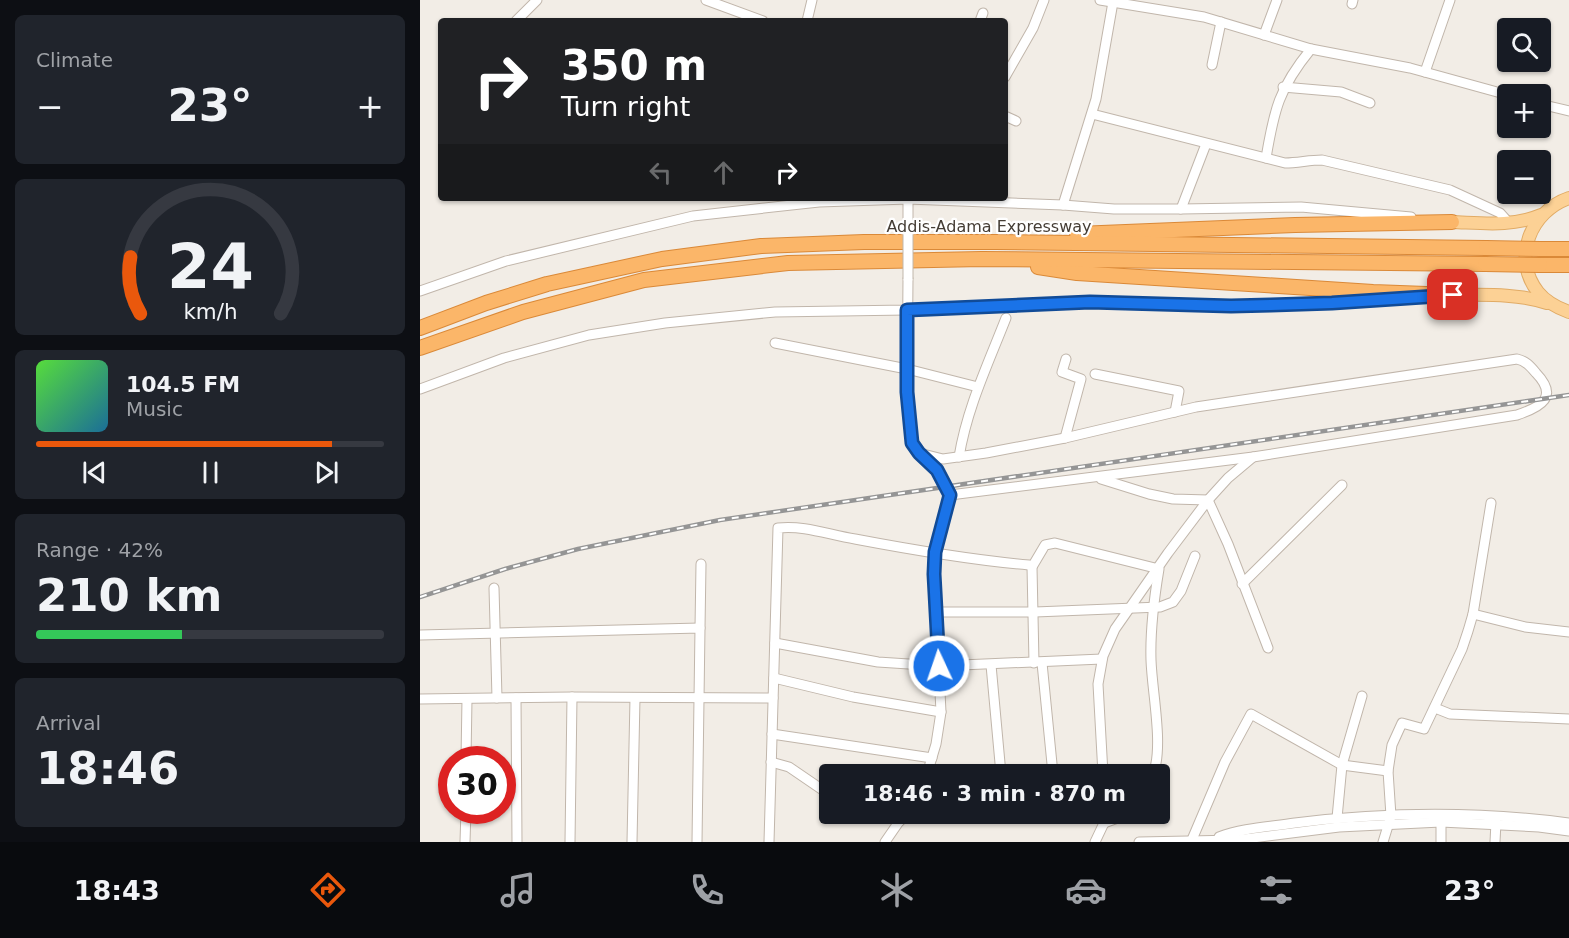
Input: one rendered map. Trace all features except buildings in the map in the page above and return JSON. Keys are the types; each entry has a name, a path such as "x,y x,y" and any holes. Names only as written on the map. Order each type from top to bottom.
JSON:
{"highway":[{"path":"996,242 1062,235 1173,229 1452,222"},
{"name":"Addis-Adama Expressway","path":"420,328 486,303 547,284 662,259 761,246 864,242 996,242 1569,249"},
{"path":"997,260 1077,273 1453,295"},
{"name":"Addis-Adama Expressway","path":"420,348 523,312 644,280 788,263 997,260 1569,265"}],"main road":[{"path":"1552,304 1538,292 1529,275 1525,256 1528,238 1536,221 1549,207 1569,198"},
{"path":"1452,222 1509,223 1529,220 1542,214"},
{"path":"1453,295 1530,297 1552,304 1569,313"}],"street":[{"path":"519,18 537,0"},
{"path":"706,0 755,18"},
{"path":"808,18 812,0"},
{"path":"1008,71 1033,28 1044,0"},
{"path":"1100,0 1204,17 1311,49 1425,72 1497,92"},
{"path":"1264,35 1277,0"},
{"path":"1425,72 1450,0"},
{"path":"1063,205 1092,114 1114,1"},
{"path":"1212,65 1221,22"},
{"path":"1266,158 1272,118 1284,87 1311,49"},
{"path":"1284,87 1341,92 1370,103"},
{"path":"1551,107 1569,111"},
{"path":"1092,114 1266,158 1299,164 1309,160 1322,160 1449,190 1500,213 1509,223"},
{"path":"1008,117 1016,121"},
{"path":"1181,209 1206,144"},
{"path":"420,291 506,261 693,216 819,202 849,201"},
{"path":"908,201 907,392 912,443 937,470 950,495 935,552 934,574 941,712 930,764"},
{"path":"960,201 1113,209 1301,207 1452,222"},
{"path":"420,389 504,358 589,335 665,323 775,312 907,310 1090,302 1231,306 1453,295"},
{"path":"958,457 963,431 978,387 1006,318"},
{"path":"776,344 907,369 978,387"},
{"path":"1065,438 1081,379 1062,372 1066,359"},
{"path":"919,453 943,459 958,457 1065,438 1196,407 1517,359 1525,361 1545,382 1547,392 1546,399 1537,408 1517,415 1253,457 950,495"},
{"path":"1095,374 1179,391 1175,412"},
{"path":"1102,764 1098,684 1102,659 1115,629 1208,500 1228,478 1253,457"},
{"path":"1096,477 1173,499 1208,500"},
{"path":"1242,584 1342,485"},
{"path":"1208,500 1228,544 1268,648"},
{"path":"1383,842 1389,820 1388,771 1392,745 1402,723 1424,729 1462,649 1473,614 1491,503"},
{"path":"769,842 778,528 795,526 965,559 1032,567"},
{"path":"1052,764 1038,663 1032,567 1045,545 1050,543 1159,569"},
{"path":"936,612 1035,612 1152,608 1173,602 1181,591 1195,556"},
{"path":"697,842 701,564"},
{"path":"1156,764 1159,754 1151,658 1152,608 1159,569"},
{"path":"494,588 497,698"},
{"path":"1473,614 1506,623 1569,632"},
{"path":"420,636 700,628"},
{"path":"775,643 869,661 939,666 1102,659"},
{"path":"991,665 1000,764"},
{"path":"774,678 853,697 941,712"},
{"path":"1337,818 1342,765 1362,696"},
{"path":"570,842 572,697"},
{"path":"516,698 517,842"},
{"path":"632,842 635,698"},
{"path":"420,699 773,698"},
{"path":"466,746 467,699"},
{"path":"1435,708 1450,714 1569,719"},
{"path":"1192,841 1225,762 1251,714 1342,765 1388,771"},
{"path":"772,734 932,758"},
{"path":"771,762 789,767 819,787"},
{"path":"1214,839 1236,831 1337,818 1389,820 1441,818 1569,823"},
{"path":"1441,818 1441,842"},
{"path":"1139,842 1237,840 1389,820"},
{"path":"1496,821 1569,831"},
{"path":"1495,842 1496,821"},
{"path":"465,842 466,824"},
{"path":"885,842 898,824"},
{"path":"1095,842 1102,824"}],"railway":[{"path":"420,597 505,569 578,549 720,520 1569,395"}],"route":[{"path":"939,666 935,552 950,495 937,470 912,443 907,392 907,310 1090,302 1271,305 1453,295"}]}
